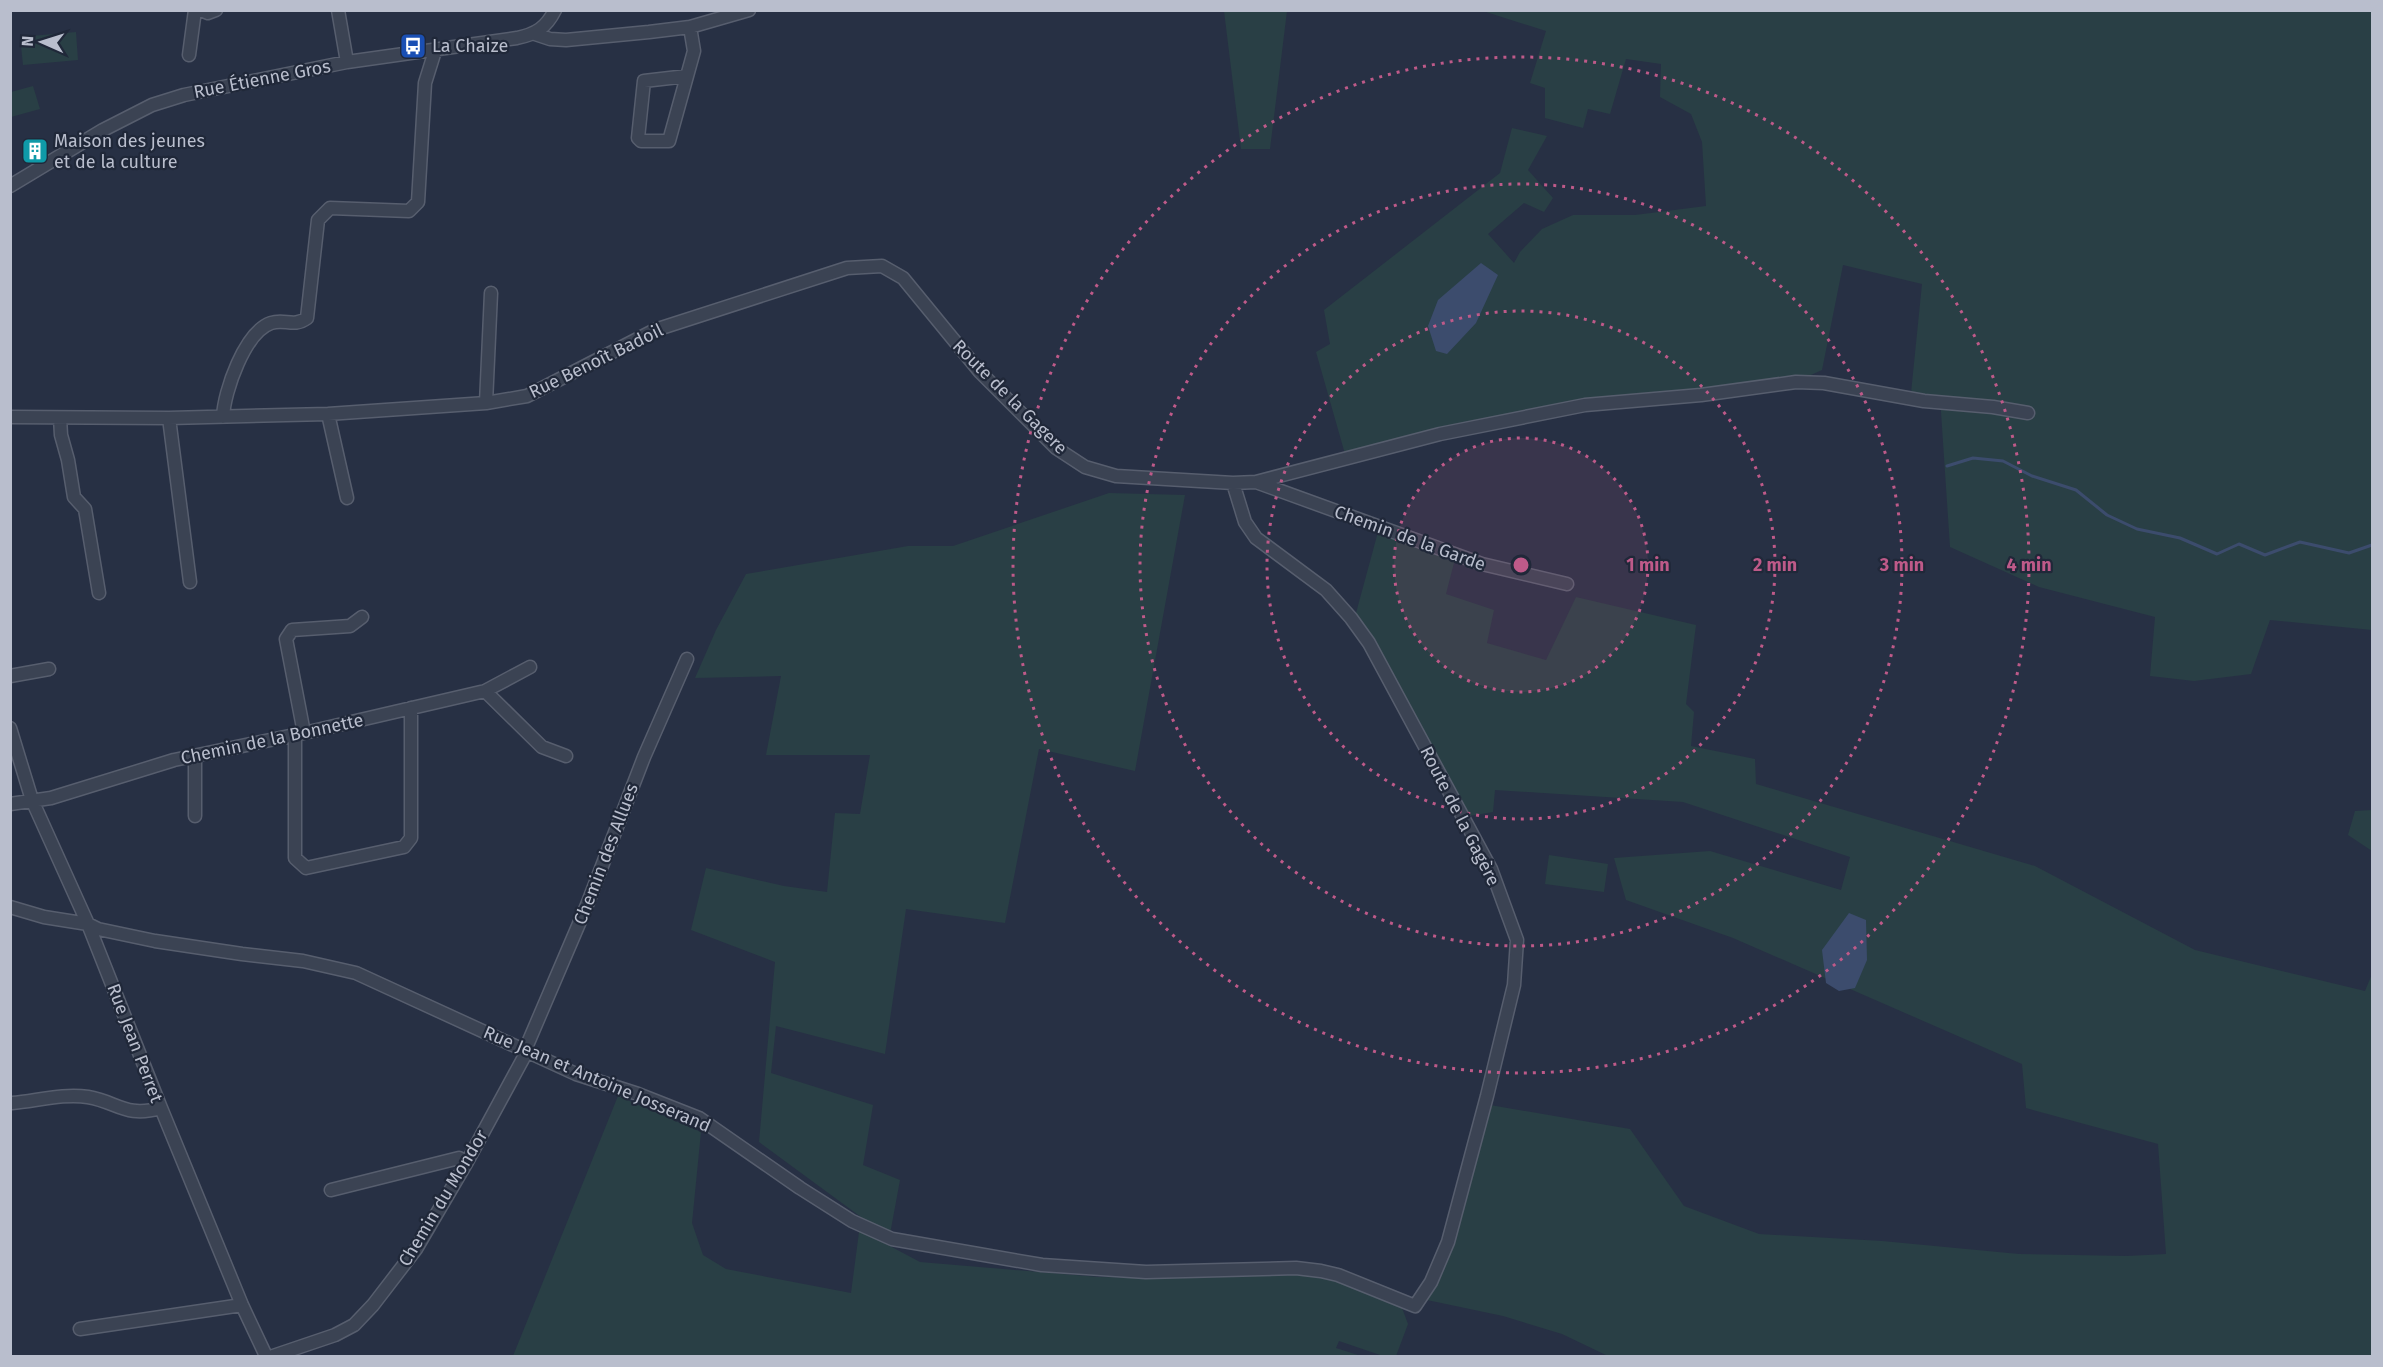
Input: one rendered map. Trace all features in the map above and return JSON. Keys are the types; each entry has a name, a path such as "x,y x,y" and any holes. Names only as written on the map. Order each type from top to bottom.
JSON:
{"street":[{"path":"189,55 195,10"},
{"path":"201,10 208,13 216,10"},
{"path":"338,10 347,62"},
{"path":"535,34 548,23 555,10"},
{"path":"535,34 550,39 566,40 690,27 749,10"},
{"path":"687,76 644,81 638,138 641,141 669,141 694,51 690,27"},
{"name":"Rue Étienne Gros","path":"10,186 103,130 152,105 198,91 347,62 435,51 535,34"},
{"path":"223,417 228,387 235,367 260,329 273,322 299,324 307,318 318,220 330,208 409,211 418,202 425,83 435,51"},
{"name":"Rue Benoît Badoil","path":"10,417 169,418 328,414 486,403 527,396 655,330 847,268 882,266 903,278"},
{"name":"Route de la Gagere","path":"903,278 980,372 1056,448 1085,467 1116,476 1233,483 1256,482"},
{"path":"486,403 491,292"},
{"path":"1256,482 1440,434 1585,405 1701,395 1796,382 1824,383 1924,400 2028,413"},
{"path":"328,414 347,498"},
{"path":"60,418 61,435 74,497 85,509 99,593"},
{"path":"169,418 190,582"},
{"name":"Chemin de la Garde","path":"1256,482 1482,564 1567,584"},
{"name":"Route de la Gagère","path":"1233,483 1245,522 1256,538 1326,590 1369,643 1491,869 1517,940 1514,985 1448,1242 1431,1282 1415,1306"},
{"path":"362,616 350,626 292,630 286,639 300,734 296,858 306,868 404,847 411,838 411,708"},
{"name":"Chemin des Allues","path":"525,1050 587,905 644,757 687,659"},
{"name":"Chemin de la Bonnette","path":"10,804 51,798 174,760 300,734 485,691 530,668"},
{"path":"10,676 49,669"},
{"path":"485,691 542,747 566,756"},
{"name":"Rue Jean Perret","path":"10,728 32,800 88,924 242,1305 266,1356"},
{"path":"195,756 195,816"},
{"name":"Rue Jean et Antoine Josserand","path":"10,907 44,917 88,924 98,929 155,941 303,961 356,973 576,1074 639,1094 699,1118 852,1221 892,1239 1042,1265 1146,1272 1296,1268 1321,1271 1338,1275 1415,1306"},
{"name":"Chemin du Mondor","path":"273,1356 336,1335 354,1325 416,1249 467,1162 524,1057 525,1050"},
{"path":"12,1103 89,1097 136,1112 161,1108"},
{"path":"331,1190 459,1158 467,1162"},
{"path":"80,1329 242,1305"}],"green space":[{"path":"1224,11 1287,11 1270,149 1241,149"},
{"path":"1483,11 2372,11 2372,630 2270,620 2251,674 2194,681 2150,676 2155,617 2039,587 1950,547 1940,397 1911,393 1922,284 1843,265 1822,370 1811,375 1585,402 1345,454 1316,352 1330,344 1324,310 1500,173 1512,128 1547,136 1528,170 1553,198 1544,212 1524,203 1488,234 1514,263 1520,252 1542,229 1573,215 1635,215 1706,206 1702,142 1691,114 1660,97 1661,64 1626,59 1610,114 1588,109 1583,128 1545,118 1545,88 1530,83 1546,31"},
{"path":"76,32 78,60 23,65 20,37"},
{"path":"33,86 40,109 11,117 11,92"},
{"path":"1109,493 1185,495 1135,771 1039,749 1005,923 906,909 885,1054 776,1026 771,1073 873,1105 863,1165 900,1180 888,1245 920,1262 1098,1277 1190,1278 1297,1272 1338,1279 1402,1308 1408,1324 1396,1356 1383,1356 1339,1341 1336,1348 1361,1356 513,1356 618,1096 701,1132 692,1223 703,1255 726,1269 851,1293 861,1217 759,1142 775,962 691,930 706,868 784,886 827,892 835,813 860,814 870,755 766,755 781,676 695,678 716,630 746,574 908,546 953,546"},
{"path":"1378,532 1455,559 1446,594 1494,610 1487,643 1546,660 1576,597 1696,625 1686,704 1694,712 1691,746 1755,759 1756,784 2035,866 2195,950 2365,991 2372,974 2372,1356 1608,1356 1562,1334 1503,1316 1427,1300 1435,1285 1490,1105 1630,1129 1684,1206 1759,1234 1882,1241 2019,1254 2127,1256 2166,1254 2158,1144 2026,1108 2022,1064 1733,938 1626,900 1614,858 1710,851 1841,890 1850,857 1683,802 1495,790 1493,812 1469,816 1356,613"},
{"path":"2372,810 2372,851 2348,835 2355,811"},
{"path":"1549,855 1608,864 1604,892 1545,884"}],"water":[{"path":"1481,263 1498,275 1476,323 1447,354 1436,351 1428,326 1438,300"},
{"path":"1849,913 1866,920 1867,960 1855,988 1839,991 1826,983 1822,950"}],"waterway":[{"path":"1947,466 1973,458 2003,461 2032,476 2076,490 2107,515 2137,529 2180,538 2217,554 2239,544 2265,555 2300,542 2349,553 2372,545"}],"place":[{"name":"La Chaize","path":"413,46"},
{"name":"Maison des jeunes et de la culture","path":"35,151"}]}
